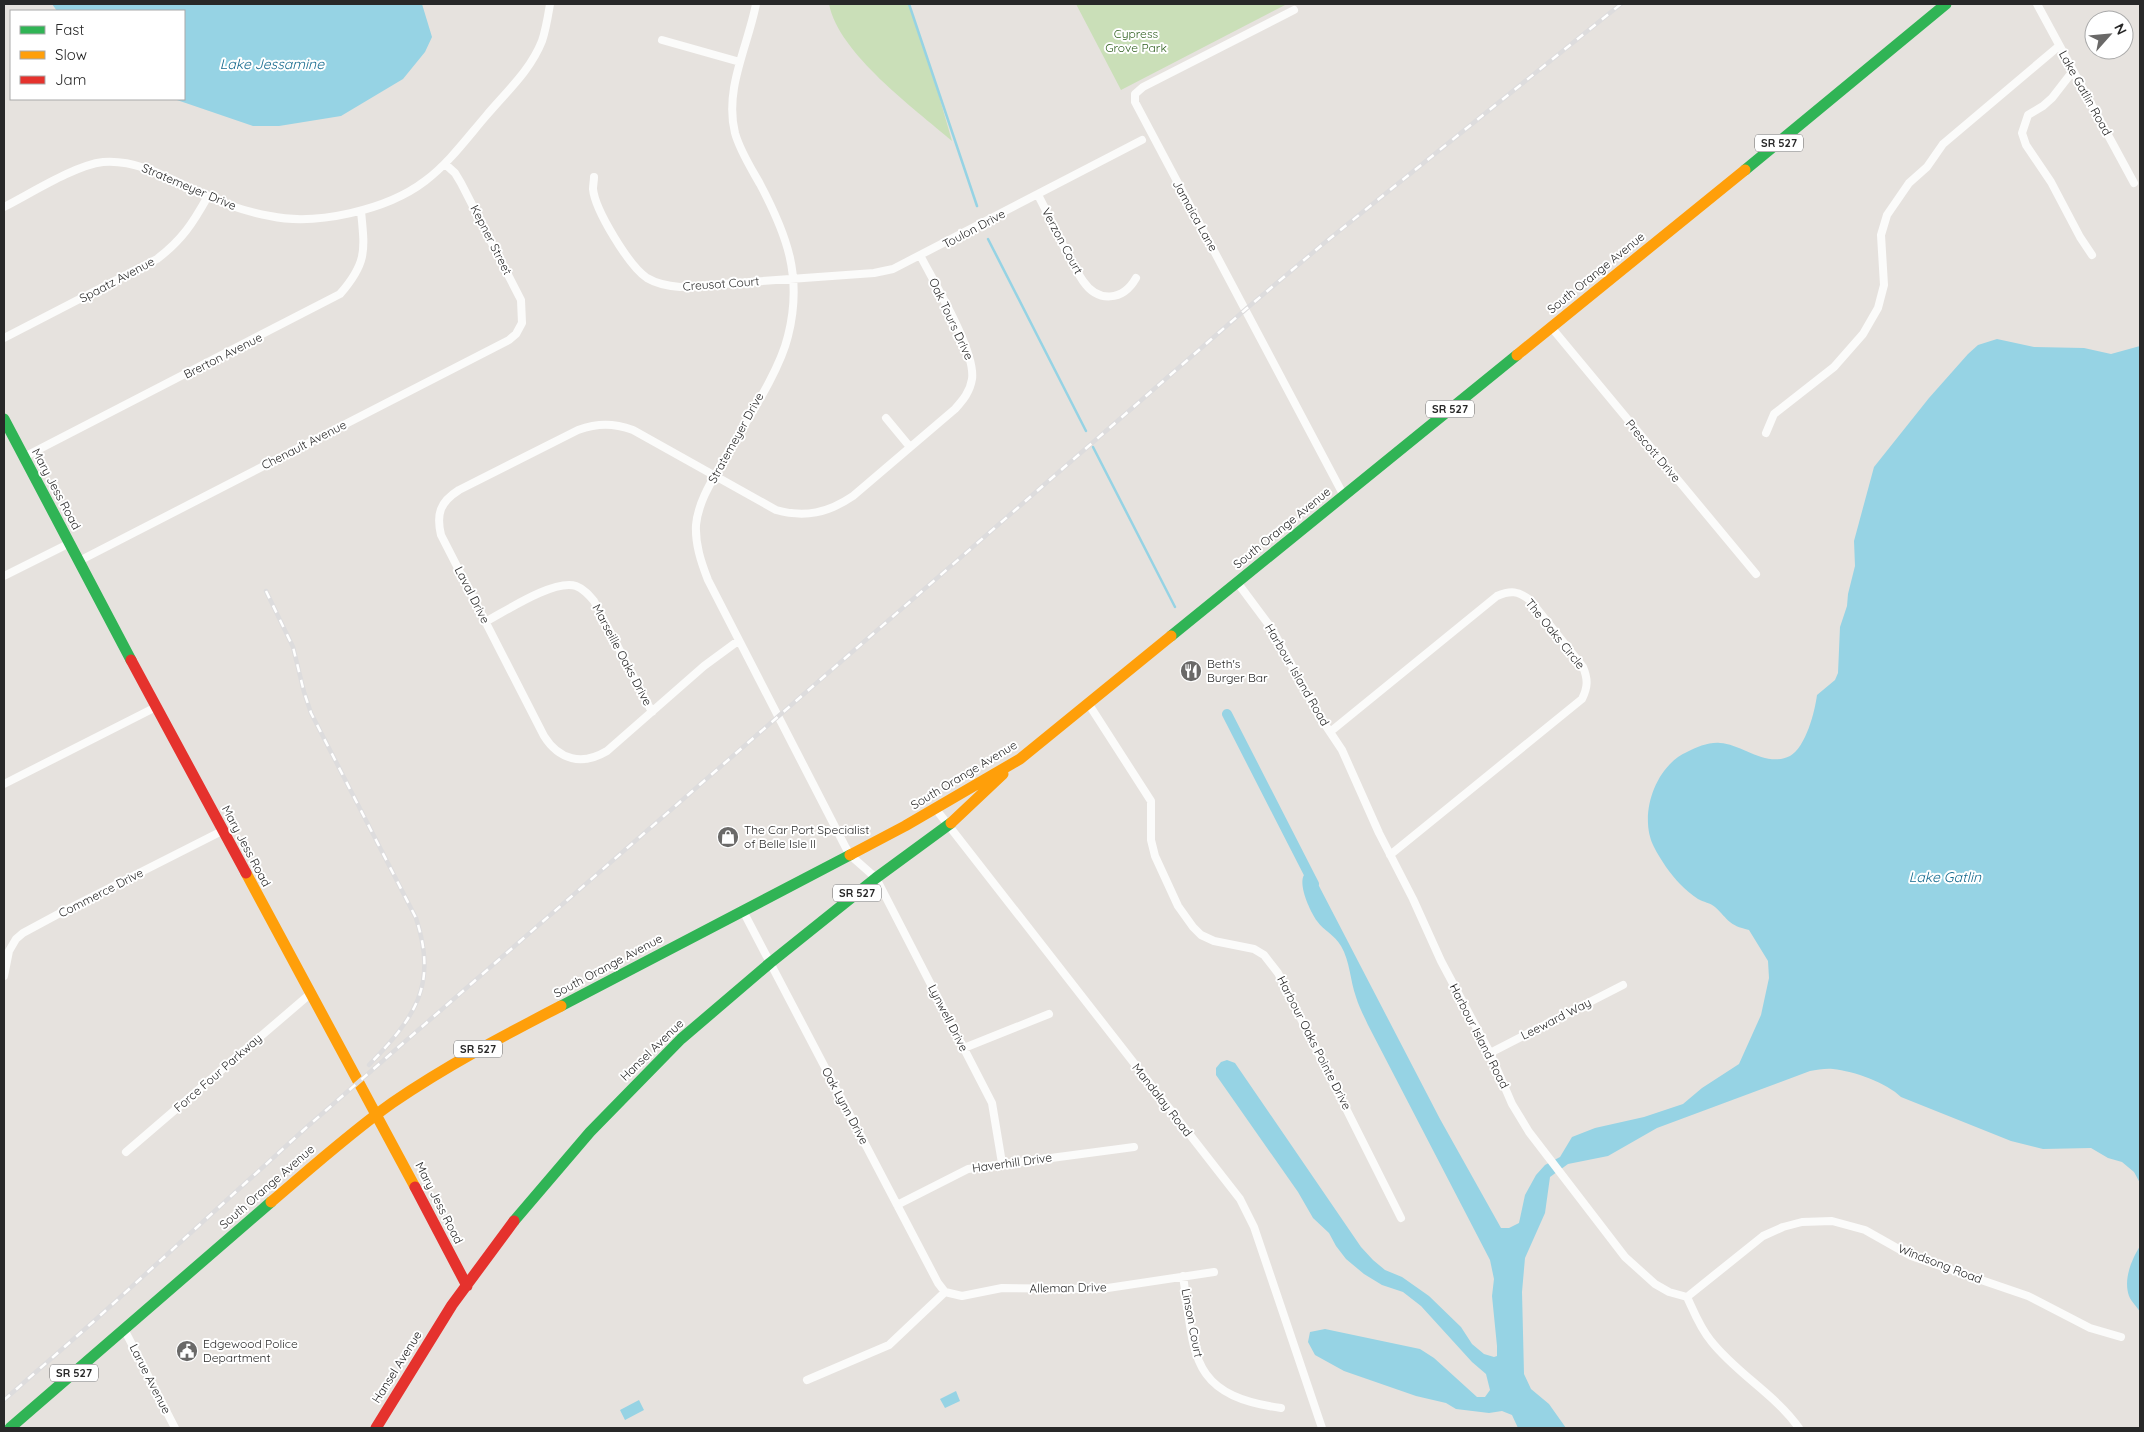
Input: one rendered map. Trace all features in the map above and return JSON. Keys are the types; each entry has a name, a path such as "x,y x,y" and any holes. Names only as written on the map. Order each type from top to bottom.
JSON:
{"main road":[{"name":"South Orange Avenue","path":"10,1428 306,1171 377,1114 427,1080 474,1052 906,826 1020,759 1881,59 1946,4"},
{"name":"Mary Jess Road","path":"4,418 222,831 377,1114 466,1286"},
{"name":"Hansel Avenue","path":"376,1428 421,1354 466,1286 517,1216 560,1164 609,1112 681,1040 770,962 876,878 948,826 1020,759"}],"street":[{"name":"Stratemeyer Drive","path":"4,207 78,169 101,162 122,162 142,166 245,211 272,217 327,217 361,211 406,193 424,182 445,164 525,72 543,38 550,4"},
{"name":"Stratemeyer Drive","path":"756,4 740,62 734,96 733,116 735,133 742,150 784,232 790,251 794,279 792,314 788,336 780,360 714,475 699,507 696,524 696,542 708,580 738,641 850,855"},
{"name":"Lake Gatlin Road","path":"2037,4 2134,183"},
{"name":"Jamaica Lane","path":"1294,10 1143,86 1136,94 1135,102 1344,496"},
{"path":"662,40 740,62"},
{"path":"1766,433 1774,414 1834,367 1863,334 1878,308 1884,285 1881,235 1887,215 1909,184 1927,167 1943,144 2059,46"},
{"path":"2073,71 2052,98 2028,116 2022,133 2026,145 2051,182 2080,237 2092,255"},
{"name":"Toulon Drive","path":"794,279 874,273 893,269 921,257 1142,140"},
{"name":"Kepner Street","path":"445,164 455,172 521,300 522,323"},
{"name":"Creusot Court","path":"594,177 593,190 596,201 617,243 626,258 648,278 663,285 680,287 794,279"},
{"name":"Verzon Court","path":"1038,195 1084,282 1098,295 1113,296 1124,293 1130,288 1136,278"},
{"name":"Spaatz Avenue","path":"4,338 157,258 175,245 190,228 208,196"},
{"name":"Brerton Avenue","path":"24,457 340,294 353,280 362,263 365,246 361,211"},
{"name":"Oak Tours Drive","path":"714,475 776,510 793,515 810,514 840,505 853,496 955,409 967,395 972,380 972,363 967,346 921,257"},
{"name":"Chenault Avenue","path":"79,561 508,340 516,334 522,323"},
{"name":"Prescott Drive","path":"1551,327 1756,574"},
{"path":"886,418 910,447"},
{"name":"Laval Drive","path":"714,475 633,430 606,424 594,425 578,430 449,496 439,512 438,522 441,535 544,736 550,746 559,753 582,760 596,757 607,751 704,666 738,641"},
{"path":"4,576 70,543"},
{"name":"Harbour Island Road","path":"1237,582 1272,629 1318,714 1342,750 1441,961 1490,1053 1512,1104 1529,1132 1625,1257 1655,1284 1669,1292 1687,1296"},
{"name":"Marseille Oaks Drive","path":"485,622 558,586 576,586 586,592 594,601 652,712"},
{"name":"The Oaks Circle","path":"1330,732 1497,596 1508,591 1519,592 1530,600 1584,667 1588,678 1582,699 1390,855"},
{"name":"Harbour Oaks Pointe Drive","path":"1088,703 1151,801 1151,840 1155,856 1178,906 1193,927 1201,934 1214,941 1242,945 1254,949 1264,955 1278,973 1401,1218"},
{"path":"4,784 156,707"},
{"name":"Mandalay Road","path":"935,808 1240,1199 1254,1227 1322,1428"},
{"name":"Commerce Drive","path":"4,976 9,951 16,939 23,933 222,831"},
{"path":"850,855 876,878"},
{"name":"Lynwell Drive","path":"876,878 992,1103 1002,1163"},
{"name":"Oak Lynn Drive","path":"743,911 938,1283 949,1294"},
{"name":"Leeward Way","path":"1490,1053 1622,984"},
{"name":"Force Four Parkway","path":"126,1152 310,994"},
{"path":"964,1048 1049,1014"},
{"name":"Haverhill Drive","path":"897,1205 968,1169 1134,1147"},
{"name":"Windsong Road","path":"1687,1296 1764,1236 1783,1227 1802,1222 1832,1221 1865,1230 1911,1256 2028,1296 2090,1328 2120,1337"},
{"name":"Alleman Drive","path":"949,1294 962,1296 1002,1288 1101,1289 1214,1272"},
{"name":"Linson Court","path":"1183,1276 1194,1344 1200,1363 1208,1377 1218,1388 1234,1397 1253,1404 1280,1408"},
{"path":"807,1380 889,1345 949,1294"},
{"path":"1687,1296 1699,1324 1711,1342 1734,1365 1787,1411 1799,1428"},
{"name":"Larue Avenue","path":"124,1329 175,1428"}],"green space":[{"path":"829,4 909,4 933,75 952,141 899,96 862,61 847,42 836,23"},
{"name":"Cypress Grove Park","path":"1076,4 1287,4 1121,90"}],"water":[{"name":"Lake Jessamine","path":"52,4 422,4 432,37 425,52 403,79 341,116 279,126 253,126 177,100 185,100 185,10 56,10"},
{"name":"Lake Gatlin","path":"1997,339 2034,347 2084,348 2111,354 2140,346 2140,1183 2134,1172 2122,1162 2108,1158 2091,1148 2043,1149 2011,1141 1901,1097 1887,1087 1860,1075 1830,1069 1810,1071 1657,1128 1608,1156 1568,1164 1550,1177 1545,1213 1525,1258 1522,1292 1524,1374 1531,1389 1549,1404 1566,1428 1518,1428 1512,1415 1502,1411 1489,1413 1456,1409 1446,1403 1416,1396 1344,1371 1315,1355 1308,1342 1310,1332 1325,1329 1420,1349 1434,1358 1477,1397 1485,1397 1490,1390 1486,1374 1472,1362 1421,1306 1403,1292 1382,1285 1364,1274 1346,1259 1329,1233 1313,1218 1298,1192 1216,1075 1216,1068 1221,1062 1227,1060 1235,1063 1361,1247 1373,1260 1385,1270 1402,1277 1429,1296 1461,1327 1472,1344 1484,1354 1497,1356 1497,1346 1492,1296 1494,1279 1490,1260 1368,1025 1357,1001 1348,964 1341,946 1314,917 1311,911 1304,891 1304,875 1308,873 1319,886 1440,1119 1501,1228 1509,1228 1519,1223 1525,1195 1536,1175 1545,1165 1560,1157 1572,1137 1595,1128 1644,1117 1683,1104 1702,1088 1739,1064 1761,1015 1769,978 1768,961 1749,930 1733,924 1713,906 1693,896 1673,876 1659,857 1650,835 1648,821 1653,793 1658,780 1666,768 1687,752 1703,745 1712,743 1728,744 1763,757 1781,759 1790,756 1801,745 1812,719 1817,695 1835,680 1838,673 1840,627 1847,606 1855,566 1854,541 1874,467 1929,398 1968,354 1978,345"},
{"path":"2140,1246 2140,1312 2129,1296 2127,1283 2131,1263"},
{"path":"956,1391 960,1401 945,1408 940,1399"},
{"path":"639,1400 644,1410 625,1420 620,1410"}],"waterway":[{"path":"909,4 977,206"},
{"path":"988,239 1086,431"},
{"path":"1093,447 1175,607"},
{"path":"1227,714 1314,884"}],"railway":[{"path":"4,1400 93,1322 308,1126 1246,309 1323,244 1621,4"},
{"path":"266,591 293,647 311,713 416,918 422,942 423,982 418,999 399,1031 369,1065"}],"traffic: fast":[{"path":"1745,170 1946,4"},
{"path":"1171,636 1517,355"},
{"path":"4,419 131,660"},
{"path":"681,1039 770,963 876,878 951,823"},
{"path":"561,1006 850,855"},
{"path":"514,1221 590,1132 680,1040"},
{"path":"10,1428 271,1202"}],"traffic: slow":[{"path":"1517,355 1745,170"},
{"path":"850,855 905,826 1020,759 1171,636"},
{"path":"951,823 1003,774"},
{"path":"246,873 415,1187"},
{"path":"271,1202 376,1114 412,1089 496,1040 561,1006"}],"traffic: jam":[{"path":"131,660 246,873"},
{"path":"415,1187 467,1286"},
{"path":"376,1428 452,1305 514,1221"}],"place":[{"name":"Beth's Burger Bar","path":"1191,671"},
{"name":"The Car Port Specialist of Belle Isle ll","path":"728,837"},
{"name":"Edgewood Police Department","path":"187,1351"}]}
